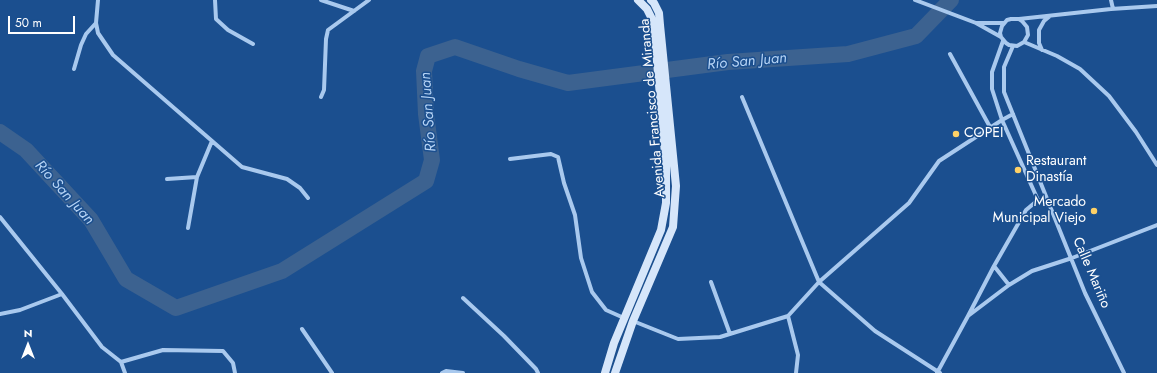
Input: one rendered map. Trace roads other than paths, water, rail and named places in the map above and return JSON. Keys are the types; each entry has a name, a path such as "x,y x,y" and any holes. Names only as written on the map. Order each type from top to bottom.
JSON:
{"main road":[{"name":"Avenida Francisco de Miranda","path":"638,0 647,9 657,26"},
{"name":"Avenida Francisco de Miranda","path":"604,373 673,227 676,186 665,113 657,26 659,13 651,0"},
{"name":"Avenida Francisco de Miranda","path":"615,373 629,320"}],"street":[{"path":"98,0 96,23 98,33 113,55 242,167 287,179 300,188 308,198"},
{"path":"215,0 216,19 228,30 253,44"},
{"path":"321,0 354,11"},
{"path":"321,97 324,90 326,39 328,30 368,0"},
{"path":"915,0 976,23 1013,46 1017,46 1024,42 1028,35 1027,27 1019,19"},
{"path":"1111,0 1113,9"},
{"path":"1051,206 1038,200 1002,120 992,89 992,72 1002,39 1000,29 1004,23 1011,19 1157,6"},
{"path":"1042,50 1039,43 1039,30 1044,21 1050,16"},
{"path":"74,69 86,34 96,23"},
{"path":"976,23 1004,23"},
{"path":"1024,42 1057,56 1080,69 1109,96 1136,132 1157,165"},
{"name":"Calle Mariño","path":"1013,46 1004,67 1004,92 1085,293 1124,373"},
{"path":"950,54 990,127"},
{"path":"742,97 819,282 875,331 939,372 994,266 1026,210 1038,200"},
{"path":"510,159 551,154 558,157 574,215 581,258 592,292 606,310 678,339 720,337 788,316 819,282 909,203 939,161 990,127 1013,114"},
{"path":"188,228 197,177 212,141"},
{"path":"167,179 197,177"},
{"path":"0,217 62,294 102,347 121,362 125,373"},
{"path":"968,316 1009,285 1032,271 1072,258 1157,225"},
{"path":"994,266 1009,285"},
{"path":"711,282 730,334"},
{"path":"0,314 20,310 62,294"},
{"path":"463,298 504,336 536,369 538,373"},
{"path":"788,316 798,354 796,373"},
{"path":"302,329 332,373"},
{"path":"121,362 163,350 223,351 233,363 235,373"},
{"path":"442,373 446,371 463,373"}],"waterway":[{"name":"Río San Juan","path":"0,132 26,150 91,220 126,279 176,308 282,271 426,181 432,160 426,114 424,71 428,56 455,47 519,69 568,83 728,62 848,54 916,36 951,0"}],"place":[{"name":"COPEI","path":"956,134"},
{"name":"Restaurant Dinastía","path":"1018,170"},
{"name":"Mercado Municipal Viejo","path":"1094,211"}]}
